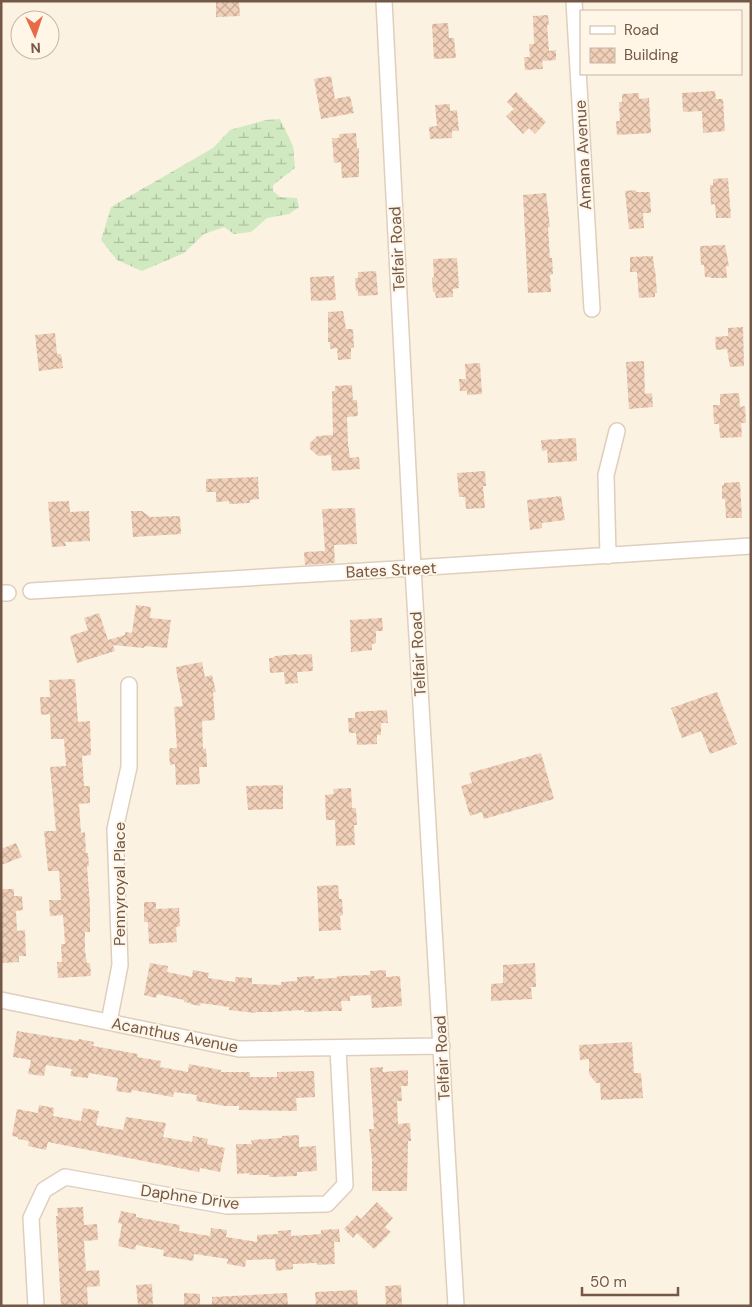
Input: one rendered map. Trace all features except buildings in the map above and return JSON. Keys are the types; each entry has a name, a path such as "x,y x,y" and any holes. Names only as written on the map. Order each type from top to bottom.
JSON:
{"street":[{"name":"Telfair Road","path":"384,1 413,568 456,1306"},
{"name":"Amana Avenue","path":"574,1 592,308"},
{"path":"608,556 606,475 617,431"},
{"name":"Bates Street","path":"31,591 751,546"},
{"name":"Pennyroyal Place","path":"109,1022 120,965 115,828 129,767 129,685"},
{"name":"Acanthus Avenue","path":"1,1000 239,1049 442,1046"},
{"name":"Daphne Drive","path":"36,1306 31,1218 44,1190 65,1177 227,1206 327,1204 344,1184 338,1048"}],"green space":[{"path":"280,119 293,146 295,168 273,185 273,191 280,197 297,198 299,207 289,214 267,218 251,232 234,234 224,227 204,234 184,253 142,271 117,260 101,240 111,207 213,148 230,130 266,120"}]}
